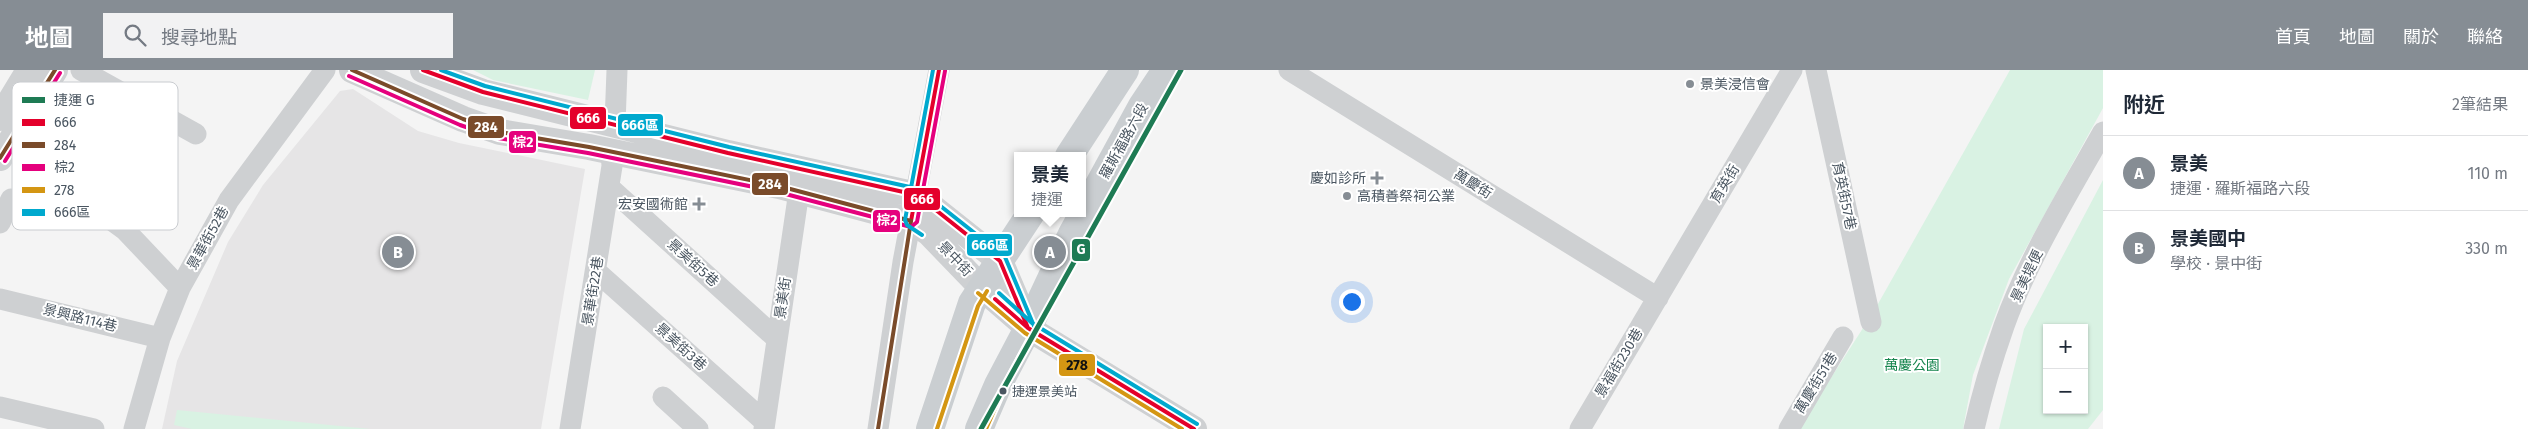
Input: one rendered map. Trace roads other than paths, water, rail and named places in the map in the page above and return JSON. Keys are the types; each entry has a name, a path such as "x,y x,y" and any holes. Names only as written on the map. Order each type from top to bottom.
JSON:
{"main road":[{"path":"1072,152 1125,70"},
{"name":"羅斯福路六段","path":"1086,208 1142,106 1166,70"},
{"path":"930,429 972,303 1028,217"},
{"name":"羅斯福路六段","path":"979,429 998,385 1028,328 1081,217"}],"street":[{"path":"22,82 29,70"},
{"path":"48,82 55,70"},
{"path":"81,70 103,82"},
{"name":"景華街52巷","path":"134,429 160,338 180,288 229,200 325,70"},
{"name":"景中街","path":"352,70 463,119 500,132 611,152 917,194 1000,260 1028,328"},
{"name":"景中街","path":"423,70 483,92 728,153 912,221 929,233 982,288 1028,328 1193,429"},
{"path":"615,124 617,70"},
{"path":"878,429 938,70"},
{"name":"萬慶街","path":"1290,70 1658,298"},
{"name":"育英街","path":"1658,298 1792,70"},
{"name":"育英街57巷","path":"1816,70 1871,322"},
{"path":"0,118 12,98"},
{"path":"178,124 196,134"},
{"name":"景美堤便","path":"1974,429 2004,325 2044,238 2103,132"},
{"path":"0,158 12,139"},
{"name":"景華街22巷","path":"570,429 609,187 612,166 611,152"},
{"name":"景美街","path":"764,425 799,179"},
{"name":"景美街5巷","path":"609,187 777,339"},
{"path":"0,223 12,199"},
{"path":"125,230 180,288"},
{"name":"景美街3巷","path":"596,272 764,425"},
{"name":"景福街230巷","path":"1580,429 1658,298"},
{"name":"景興路114巷","path":"0,299 160,338"},
{"name":"萬慶街51巷","path":"1789,429 1843,337"},
{"path":"663,397 698,429"},
{"path":"0,407 94,429"}],"metro line":[{"name":"G","path":"981,429 1181,70"}],"place":[{"name":"景美浸信會","path":"1690,84"},
{"name":"慶如診所","path":"1377,178"},
{"name":"高積善祭祠公業","path":"1347,196"},
{"name":"宏安國術館","path":"699,204"},
{"name":"景美國中","path":"398,252"},
{"name":"景美","path":"1050,252"},
{"name":"捷運景美站","path":"1003,391"}],"park label":[{"name":"萬慶公園","path":"1912,365"}]}
